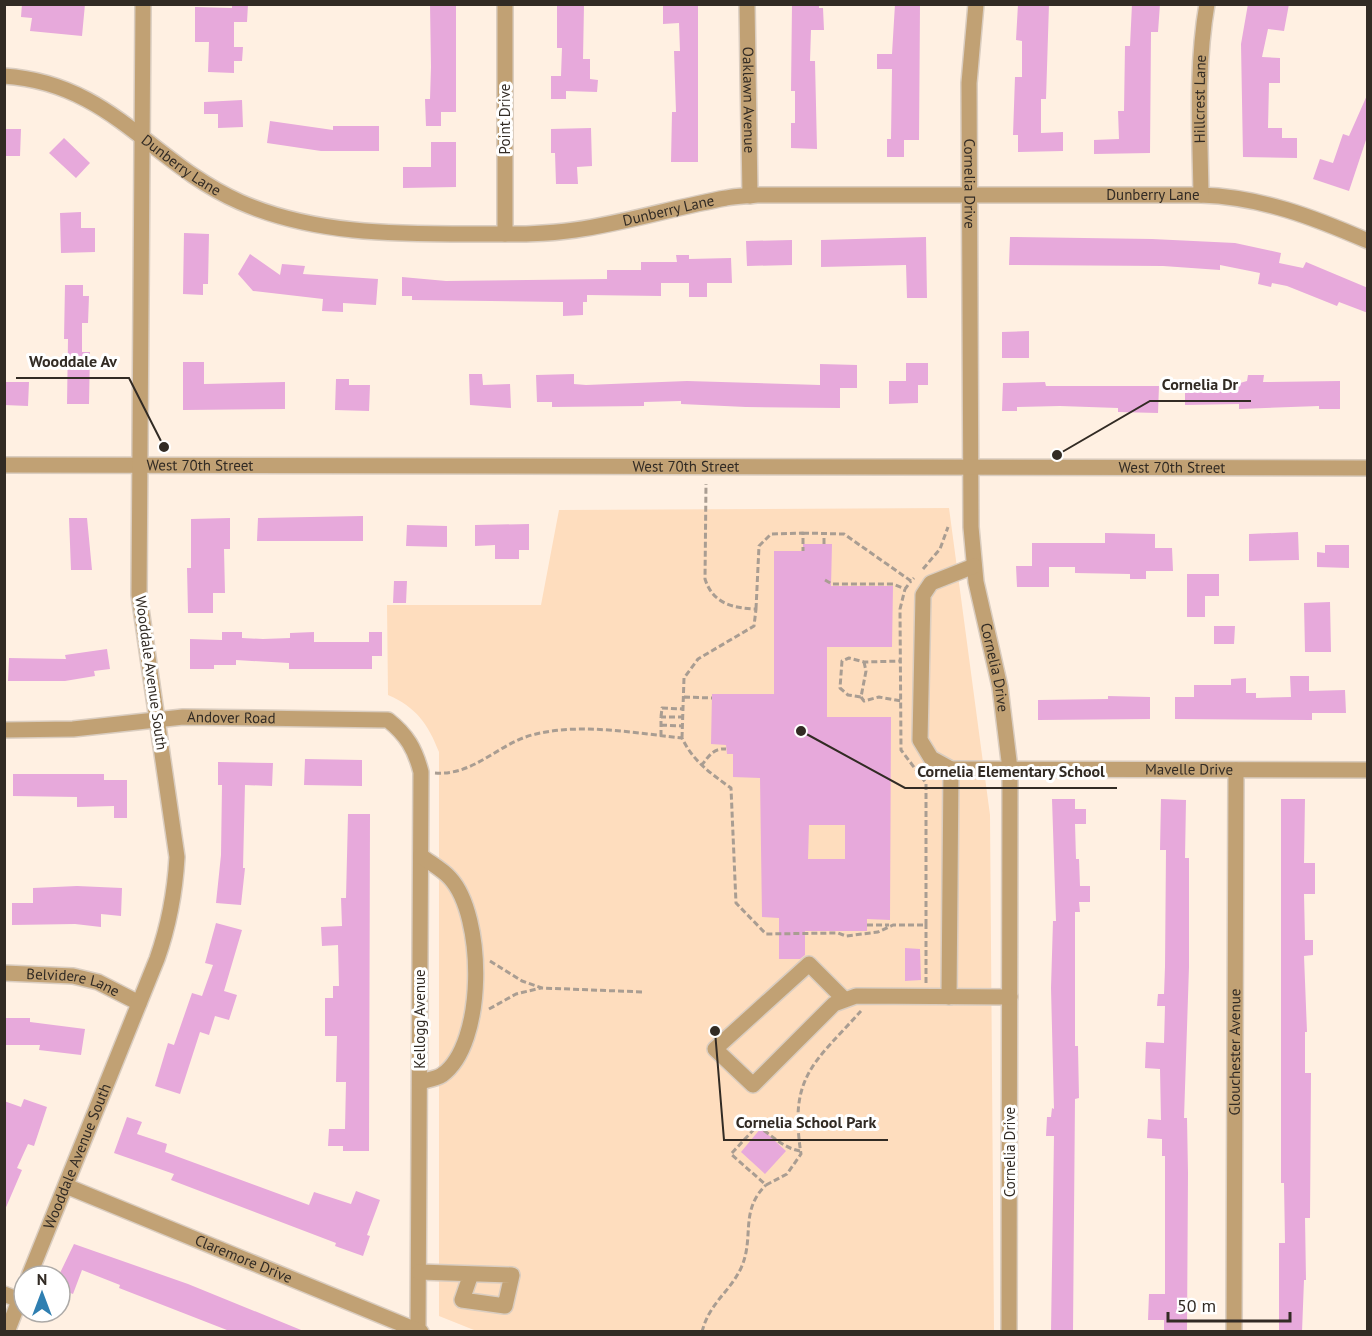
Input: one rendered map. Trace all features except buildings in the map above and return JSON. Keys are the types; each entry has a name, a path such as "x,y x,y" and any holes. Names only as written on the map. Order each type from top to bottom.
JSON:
{"street":[{"name":"Wooddale Avenue South","path":"34,1264 139,1003 168,927 176,892 177,856 139,595 143,4"},
{"name":"Point Drive","path":"505,4 505,234"},
{"name":"Oaklawn Avenue","path":"747,4 750,196"},
{"name":"Cornelia Drive","path":"976,4 969,82 971,467 974,566 1000,687 1010,769 1009,1332"},
{"name":"Hillcrest Lane","path":"1200,195 1199,84 1202,35 1208,4"},
{"name":"Dunberry Lane","path":"4,76 27,77 59,86 88,98 203,183 278,216 317,225 389,234 505,234 573,231 727,198 750,196 1200,195 1225,196 1306,214 1368,241"},
{"name":"West 70th Street","path":"4,465 1368,468"},
{"path":"949,997 951,770 931,758 920,740 923,595 932,583 974,566"},
{"name":"Andover Road","path":"4,730 73,729 157,718 388,720"},
{"name":"Kellogg Avenue","path":"388,720 405,734 416,752 421,772 420,1331"},
{"name":"Mavelle Drive","path":"951,770 1368,770"},
{"name":"Glouchester Avenue","path":"1234,1332 1236,770"},
{"path":"420,1082 441,1076 460,1056 472,1018 477,986 475,953 465,909 451,879 421,856"},
{"path":"844,999 809,964 715,1049 753,1085 834,1004 844,999 1010,998"},
{"name":"Belvidere Lane","path":"4,974 73,976 98,982 139,1003"},
{"name":"Claremore Drive","path":"66,1186 420,1331"},
{"path":"419,1272 471,1274"}],"path":[{"path":"706,484 705,579 709,591 722,602 736,608 756,609"},
{"path":"926,985 926,783 901,750 901,606 905,589 939,549 948,527"},
{"path":"803,533 803,551"},
{"path":"893,926 878,932 846,936 838,933 766,934 736,903 731,788 701,766 689,753 682,738 684,678 698,659 754,626 759,546 771,534 844,534 911,581"},
{"path":"824,534 824,544"},
{"path":"825,580 838,585 888,585 905,589"},
{"path":"901,661 864,662 849,658 842,661 840,676 840,688 848,695 861,697 864,701 879,697 893,702 901,701"},
{"path":"861,697 866,671 864,662"},
{"path":"684,697 712,698"},
{"path":"661,736 662,708 683,709"},
{"path":"661,717 682,717"},
{"path":"661,725 682,726"},
{"path":"421,772 454,774 532,734 553,731 596,730 682,738"},
{"path":"701,766 712,751 718,748 726,749"},
{"path":"867,926 926,925"},
{"path":"475,953 522,981 543,988"},
{"path":"472,1018 516,994 543,988 644,992"},
{"path":"702,1332 712,1305 741,1268 747,1249 750,1208 754,1196 766,1185 787,1174 800,1151 797,1112 803,1081 868,1004 890,997"},
{"path":"766,1185 731,1154 757,1126 774,1135 786,1149 800,1151"}],"shaded area":[{"path":"949,508 990,815 994,1331 479,1332 439,1316 439,752 430,733 414,711 388,695 387,605 541,605 559,510"}],"place":[{"name":"Wooddale Av","path":"164,447"},
{"name":"Cornelia Dr","path":"1057,455"},
{"name":"Cornelia Elementary School","path":"801,731"},
{"name":"Cornelia School Park","path":"715,1031"}]}
